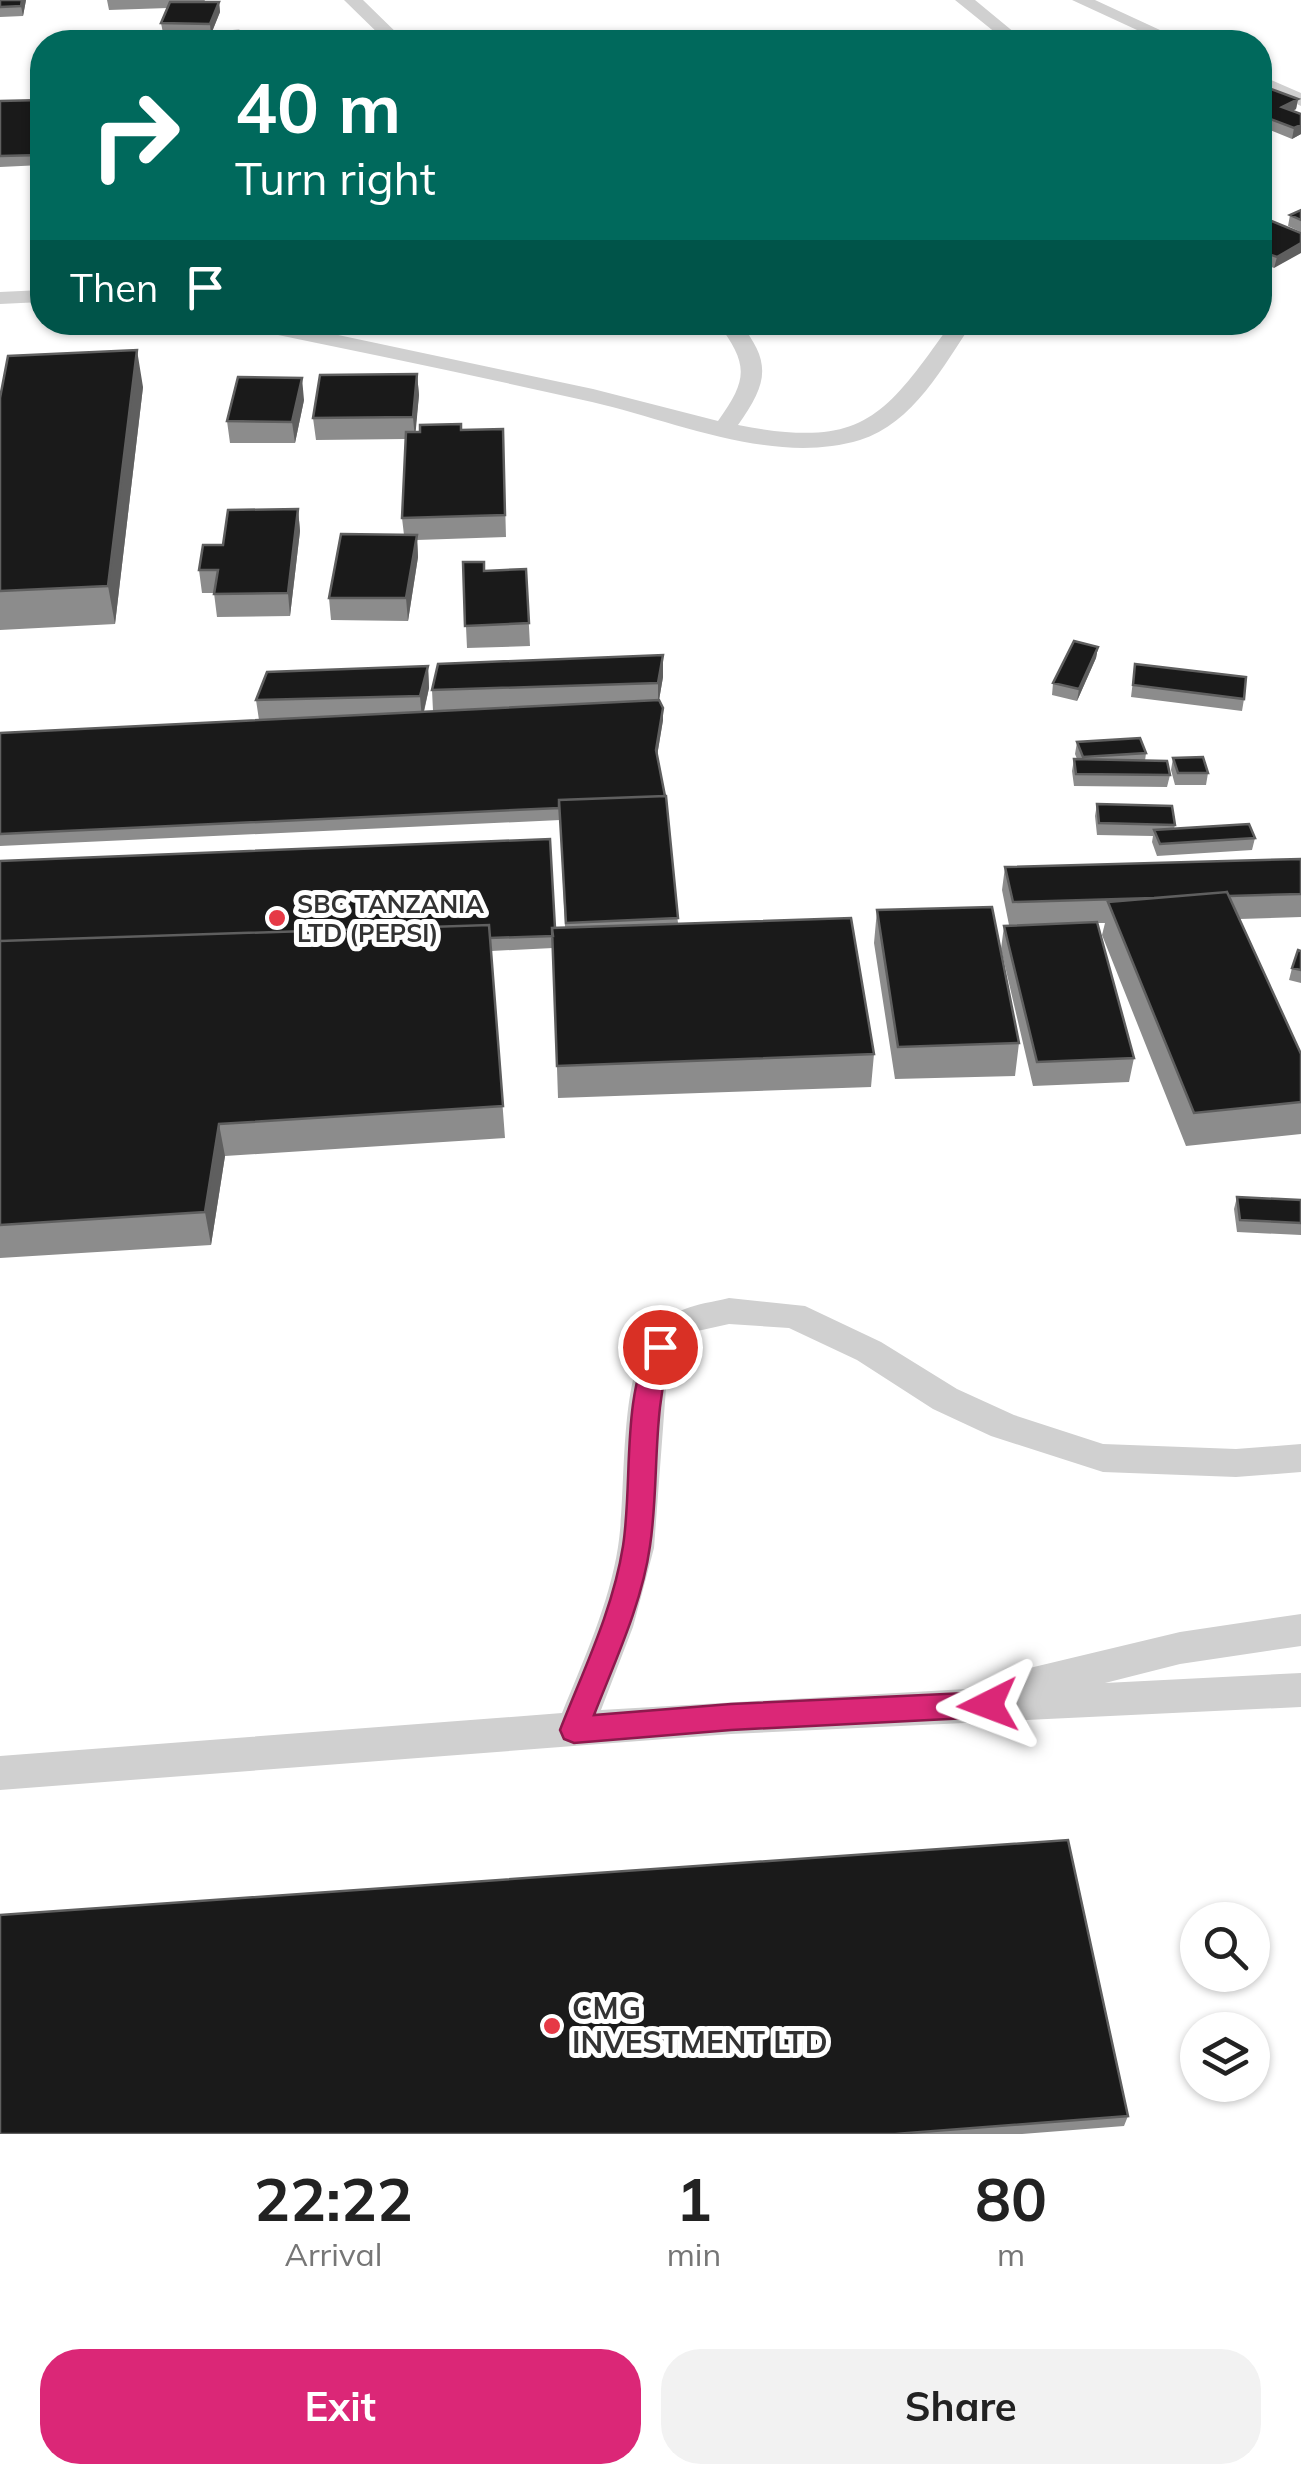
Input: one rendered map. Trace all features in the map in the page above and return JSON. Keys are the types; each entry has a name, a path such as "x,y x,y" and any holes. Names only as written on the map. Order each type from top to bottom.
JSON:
{"lane":[{"path":"353,0 384,30"},
{"path":"964,0 1001,30"},
{"path":"1080,0 1149,30"},
{"path":"1272,86 1301,100"},
{"path":"0,298 30,297"},
{"path":"304,335 787,440 822,441 854,436 892,412 954,335"},
{"path":"725,427 745,400 754,376 754,357 737,335"},
{"path":"574,1730 614,1627 636,1548 650,1375 660,1347 682,1322 729,1310 793,1315 869,1350 974,1412 1040,1440 1102,1458 1218,1463 1301,1458"},
{"path":"949,1707 1073,1672 1180,1648 1301,1630"},
{"path":"0,1774 731,1717 1301,1690"}],"building":[{"path":"0,0 22,0 21,6 0,7"},
{"path":"170,2 219,2 210,24 161,23"},
{"path":"1272,89 1298,99 1282,107 1301,114 1301,125 1294,128 1272,120"},
{"path":"30,100 30,155 0,156 0,101"},
{"path":"1272,221 1301,233 1301,243 1277,257 1272,255"},
{"path":"137,350 108,586 0,591 0,398 8,356"},
{"path":"417,374 413,417 313,418 320,375"},
{"path":"238,377 302,378 292,422 227,421"},
{"path":"461,424 461,430 503,429 505,515 402,518 406,432 420,432 420,425"},
{"path":"298,509 288,593 214,594 218,570 199,570 203,545 223,545 228,510"},
{"path":"341,534 417,535 406,598 329,598"},
{"path":"463,562 484,562 484,571 526,569 529,623 465,626"},
{"path":"1074,641 1098,647 1079,689 1053,683"},
{"path":"663,655 658,683 432,690 438,664"},
{"path":"1135,664 1246,677 1244,699 1133,685"},
{"path":"428,666 420,696 256,700 267,672"},
{"path":"659,700 663,708 656,750 665,796 559,800 559,808 0,834 0,733"},
{"path":"1140,738 1146,753 1083,757 1077,742"},
{"path":"1203,757 1208,773 1178,773 1173,758"},
{"path":"1074,759 1167,761 1170,775 1076,774"},
{"path":"666,796 678,918 566,923 559,800"},
{"path":"1097,804 1172,806 1175,825 1099,823"},
{"path":"1249,824 1255,838 1160,844 1154,830"},
{"name":"SBC TANZANIA LTD (PEPSI)","path":"550,839 553,936 490,938 489,925 0,941 0,861"},
{"path":"1301,859 1301,894 1229,896 1227,892 1013,902 1005,867"},
{"path":"1227,892 1301,1054 1301,1102 1194,1113 1108,902"},
{"path":"992,907 1019,1043 898,1047 877,910"},
{"path":"851,918 874,1054 557,1066 552,928"},
{"path":"1097,922 1134,1058 1037,1062 1004,926"},
{"path":"489,925 503,1106 219,1124 205,1212 0,1225 0,941"},
{"path":"1298,950 1301,951 1301,970 1292,968"},
{"path":"1237,1197 1301,1200 1301,1223 1240,1220"},
{"name":"CMG INVESTMENT LTD","path":"1068,1840 1128,2116 895,2134 0,2134 0,1915"}],"place":[{"name":"SBC TANZANIA LTD (PEPSI)","path":"277,918"},
{"name":"CMG INVESTMENT LTD","path":"552,2026"}],"route":[{"path":"660,1347 650,1375 645,1476 636,1548 614,1627 574,1730 731,1717 988,1705"}]}
